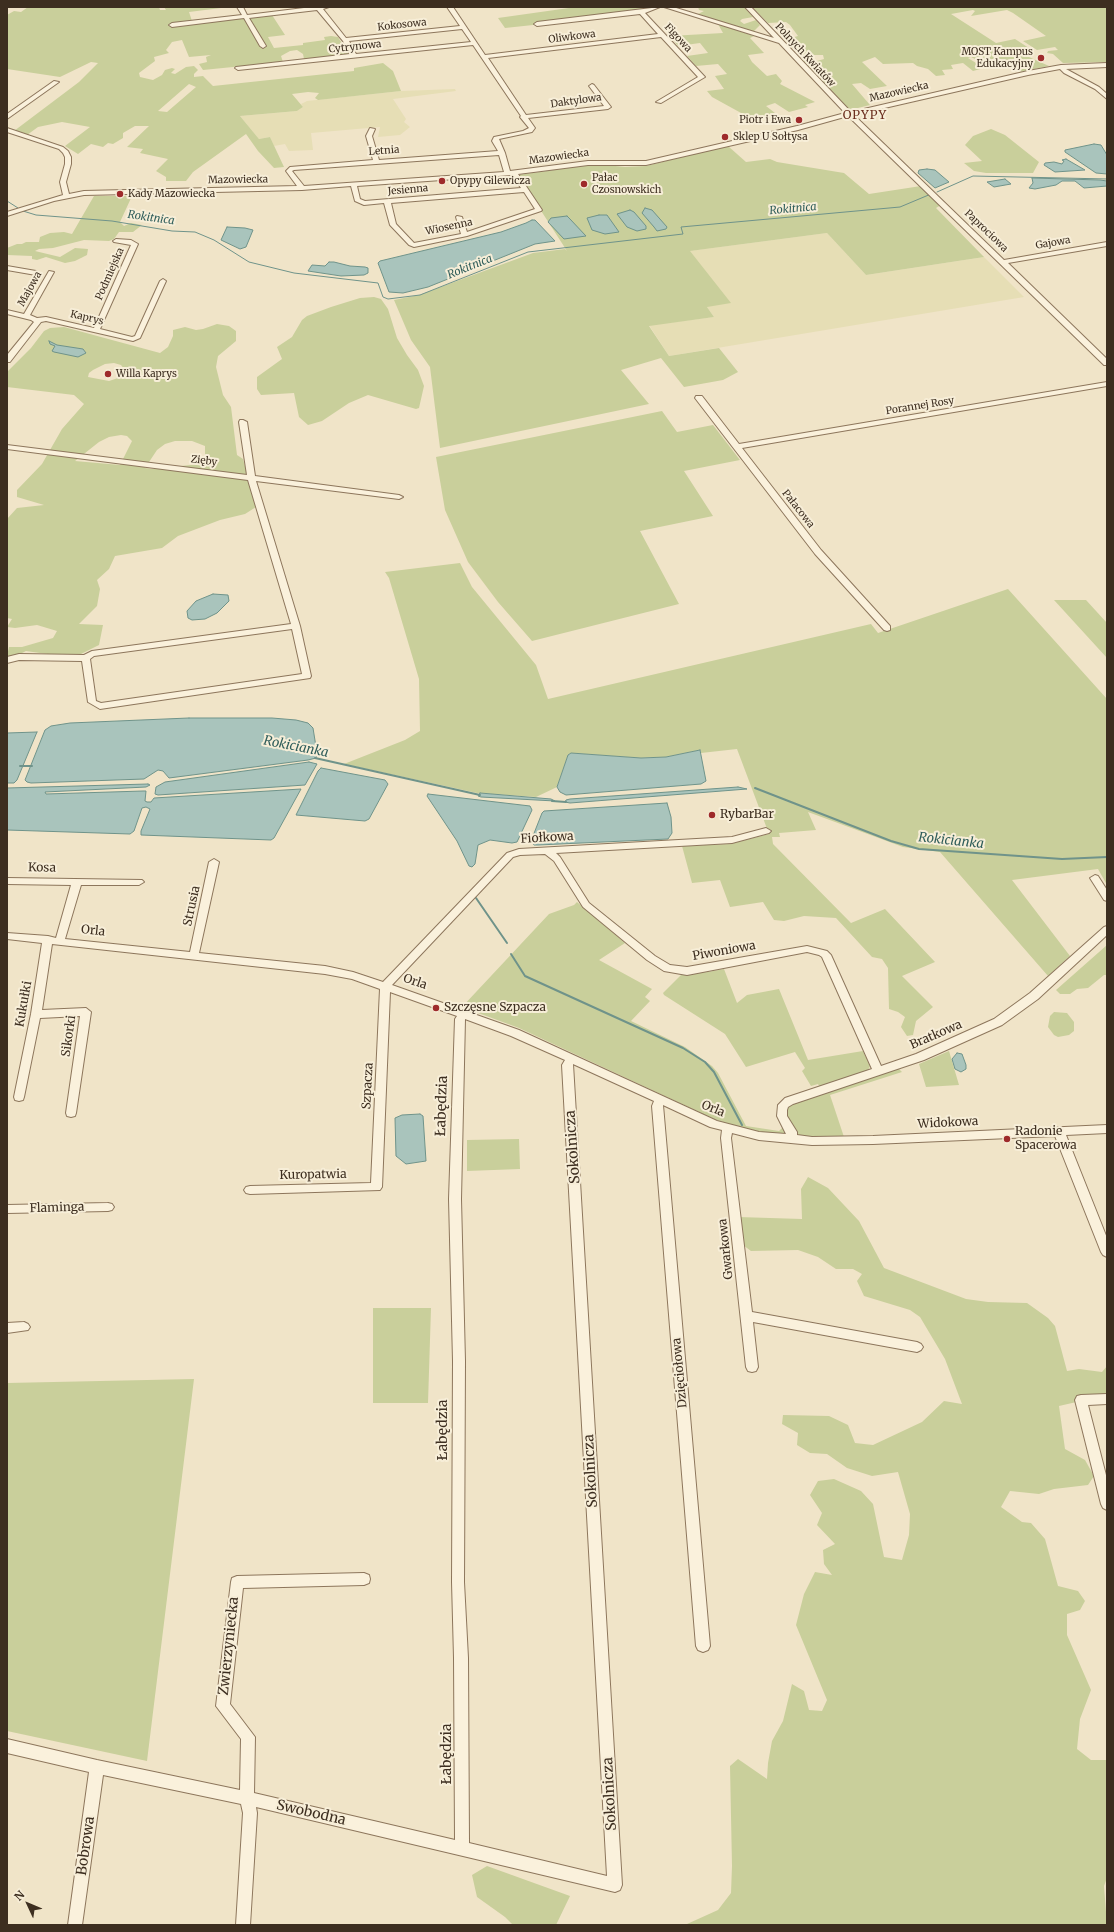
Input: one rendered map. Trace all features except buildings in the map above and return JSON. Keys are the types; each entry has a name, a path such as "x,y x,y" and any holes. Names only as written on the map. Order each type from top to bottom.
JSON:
{"street":[{"path":"240,7 262,46"},
{"path":"318,7 345,40 354,56"},
{"path":"172,25 326,7"},
{"path":"450,7 462,27 532,128 530,131 524,133 496,138 495,141 511,173 526,190"},
{"path":"537,24 641,12 657,7"},
{"path":"667,7 780,42"},
{"name":"Polnych Kwiatów","path":"748,7 850,114"},
{"name":"Figowa","path":"641,12 702,77 659,102"},
{"name":"Kokosowa","path":"345,40 462,27"},
{"name":"Oliwkowa","path":"483,57 662,35"},
{"name":"Cytrynowa","path":"238,68 474,43"},
{"name":"Mazowiecka","path":"7,214 66,196 94,193 302,188 511,173 588,163 651,163 850,114 1028,73 1061,67 1107,65"},
{"path":"1061,67 1066,72 1097,88 1107,97"},
{"path":"7,116 56,82"},
{"name":"Daktylowa","path":"523,117 608,107 592,86"},
{"name":"Paprociowa","path":"850,114 1107,363"},
{"path":"372,129 370,136 377,162"},
{"path":"7,130 61,148 66,152 68,157 63,182 66,196"},
{"name":"Letnia","path":"302,188 289,171 292,168 502,154"},
{"name":"Jesienna","path":"354,185 357,200 359,202 526,190"},
{"name":"Wiosenna","path":"387,201 394,225 411,244 414,245 465,235 539,210 526,190"},
{"path":"459,217 465,235"},
{"name":"Podmiejska","path":"96,331 135,244 131,242 116,241"},
{"name":"Gajowa","path":"1003,262 1107,244"},
{"name":"Majowa","path":"7,268 36,273"},
{"name":"Majowa","path":"26,316 51,272"},
{"name":"Kaprys","path":"7,312 36,320 46,319 133,339 138,337 163,281"},
{"path":"7,360 38,323 36,320"},
{"name":"Porannej Rosy","path":"737,447 1107,384"},
{"name":"Pałacowa","path":"699,398 818,552 887,628"},
{"path":"86,658 92,702 100,706 307,676 296,626 281,572 251,477 243,422"},
{"name":"Zięby","path":"7,447 399,497"},
{"path":"7,660 19,657 86,658 92,654 296,626"},
{"name":"Fiołkowa","path":"385,986 510,855 518,852 732,840 766,831"},
{"name":"Piwoniowa","path":"548,850 557,859 586,905 651,958 668,968 687,970 807,949 818,950 826,955 878,1072"},
{"name":"Strusia","path":"194,955 214,862"},
{"path":"1095,878 1107,898"},
{"name":"Kosa","path":"7,881 139,882"},
{"path":"60,940 77,882"},
{"name":"Bratkowa","path":"791,1140 792,1132 782,1116 783,1105 789,1101 920,1057 998,1022 1034,996 1107,929"},
{"name":"Orla","path":"7,936 60,940 325,970 353,976 385,986 514,1033 660,1100 728,1129 791,1140"},
{"name":"Kukułki","path":"19,1097 36,1014 48,939"},
{"name":"Szpacza","path":"376,1187 385,986"},
{"name":"Sikorki","path":"36,1014 86,1012 71,1113"},
{"name":"Łabędzia","path":"462,1848 461,1658 458,1582 459,1362 455,1199 460,1020 463,1014"},
{"name":"Sokolnicza","path":"571,1058 567,1065 614,1884"},
{"name":"Dzięciołowa","path":"660,1100 657,1106 703,1646"},
{"name":"Gwarkowa","path":"728,1129 726,1138 752,1367"},
{"name":"Widokowa","path":"791,1140 873,1140 1107,1129"},
{"path":"1059,1131 1107,1252"},
{"name":"Kuropatwia","path":"250,1190 376,1187"},
{"name":"Flaminga","path":"7,1209 108,1207"},
{"path":"746,1316 917,1347"},
{"path":"7,1328 24,1327"},
{"path":"1107,1398 1081,1400 1107,1504"},
{"name":"Zwierzyniecka","path":"243,1925 250,1813 247,1798 248,1737 223,1706 236,1582 364,1580"},
{"name":"Swobodna","path":"7,1746 97,1767 247,1798 614,1884"},
{"name":"Bobrowa","path":"75,1925 97,1767"}],"shaded area":[{"path":"455,89 456,91 393,99 406,119 404,122 410,127 400,135 378,137 380,127 311,133 313,150 289,151 285,144 274,146 270,137 259,139 240,116 297,111 303,107 301,104 307,101 401,91"},
{"path":"827,233 866,275 984,257 1024,297 669,356 649,325 714,317 707,307 689,251"}],"green space":[{"path":"28,7 159,7 160,10 166,10 164,7 229,7 189,12 193,24 272,15 285,35 268,37 274,48 303,45 303,43 325,40 324,37 331,36 338,37 349,55 304,59 303,54 297,50 290,51 281,56 283,62 203,70 199,64 207,62 206,57 211,55 189,57 182,40 172,42 166,50 169,53 154,57 155,61 139,73 140,77 153,80 162,75 165,70 172,68 175,69 171,73 175,74 186,67 194,66 198,70 194,74 194,77 203,76 213,86 354,71 354,68 383,63 393,71 401,91 318,100 315,98 319,93 308,92 292,94 303,107 297,111 240,116 259,139 270,137 284,167 274,168 258,151 246,134 193,172 186,181 166,181 166,177 156,171 168,159 140,153 143,149 127,147 149,126 135,126 123,133 123,138 113,144 108,143 103,147 91,144 78,154 65,146 90,127 62,122 38,127 27,135 14,131 79,82 98,63 91,62 60,77 7,69 7,15 14,11 21,12","holes":["189,84 196,87 167,112 158,111"]},
{"path":"576,7 659,7 645,13 505,28 498,18"},
{"path":"698,7 744,7 753,17 742,19 740,21 744,24 756,20 760,25 753,32 698,14 704,11 699,10"},
{"path":"752,7 1107,7 1107,62 1063,63 1053,54 1047,53 1048,51 1058,50 1055,47 1037,50 1023,41 1046,36 1007,10 971,16 975,11 973,10 951,14 996,43 1015,39 1032,50 1020,53 1049,66 1019,72 1011,62 1002,64 993,60 981,62 971,57 968,58 984,68 973,71 963,63 951,65 953,69 942,70 945,75 936,76 928,69 917,66 913,63 883,64 875,57 862,62 887,86 870,89 861,83 852,84 870,105 850,110 802,60 817,61 824,59 823,55 801,55 784,40 798,36 790,25 786,22 768,23"},
{"path":"718,24 754,36 750,38 764,53 748,55 752,62 767,76 776,74 782,81 780,84 815,102 805,105 808,107 789,112 775,103 766,106 775,113 752,119 712,97 707,91 724,89 715,76 727,74 718,64 696,66 687,56 708,53 700,43 678,46 670,36 723,33"},
{"path":"991,129 1005,135 1039,162 1033,173 986,173 974,171 964,163 982,161 965,145 973,136"},
{"path":"728,146 746,162 770,159 777,162 844,173 869,194 921,186 941,205 936,208 984,257 866,275 827,233 690,251 731,303 707,307 714,317 649,326 669,356 719,348 738,372 723,380 684,387 661,358 621,370 649,404 440,448 430,367 411,340 394,300 419,295 533,253 565,249 567,251 518,175 596,164 625,167 646,166"},
{"path":"94,196 132,196 120,222 124,226 131,223 142,225 133,232 119,232 114,239 109,241 84,240 35,251 60,257 75,248 88,249 87,255 75,261 65,263 46,257 37,260 32,259 32,256 7,255 7,248 26,242 39,242 40,237 50,233 64,232 72,234"},
{"path":"374,297 381,299 388,309 397,338 418,370 424,386 419,408 416,409 368,395 349,403 322,421 308,425 299,417 294,393 261,395 257,389 257,377 282,359 277,347 292,337 302,320 307,316 331,307 360,298"},
{"path":"217,324 229,326 236,331 236,341 218,356 216,367 223,395 231,407 237,455 243,459 256,507 245,514 220,520 178,536 162,548 115,556 109,569 97,580 100,589 97,606 79,624 103,625 99,645 81,654 47,654 26,651 18,655 7,656 9,647 22,647 53,638 57,631 37,625 15,628 7,627 12,619 7,618 7,519 17,508 44,505 17,497 17,490 42,464 62,429 84,404 74,395 7,387 7,372 31,348 44,331 50,328 64,327 160,353 168,347 173,336 173,330 185,327 196,330","holes":["114,363 121,365 124,369 124,374 118,378 109,381 88,377 89,373 93,370 105,364","121,435 127,436 132,441 120,465 75,461 99,442 109,437","175,441 192,441 205,446 205,455 209,463 153,469 145,468 157,450 165,444"]},
{"path":"662,411 677,432 713,425 740,460 684,471 713,516 640,531 679,604 532,641 498,602 468,562 445,510 436,457"},
{"path":"460,563 472,587 536,665 548,699 871,624 878,633 1008,589 1107,699 1107,885 1098,869 1012,880 1070,956 1048,976 940,852 903,847 808,812 816,830 779,833 780,837 772,837 773,844 851,923 885,909 935,962 902,976 933,1007 916,1021 913,1035 907,1036 901,1027 905,1017 898,1012 889,1009 888,968 882,959 872,957 836,918 804,916 784,921 774,920 763,902 730,907 720,880 692,883 682,846 730,844 769,834 737,749 701,753 700,750 666,757 641,758 571,753 568,755 557,787 536,797 477,793 344,764 405,740 420,731 419,679 389,578 385,572"},
{"path":"1054,600 1086,600 1107,623 1107,658"},
{"path":"577,902 625,943 599,960 652,989 645,997 650,1001 631,1021 685,1047 712,1066 718,1073 746,1126 779,1131 784,1126 788,1134 770,1134 714,1119 519,1028 462,1007 549,914 574,905"},
{"path":"1107,945 1107,975 1104,975 1088,988 1077,989 1070,994 1060,994 1056,990"},
{"path":"724,969 737,1003 747,995 779,989 808,1060 863,1051 870,1066 867,1073 820,1088 818,1084 811,1086 802,1071 805,1068 795,1052 746,1067 725,1034 663,993 682,974"},
{"path":"1054,1012 1067,1013 1074,1022 1074,1031 1069,1035 1058,1037 1054,1035 1048,1027 1050,1016"},
{"path":"949,1051 959,1085 926,1087 919,1064"},
{"path":"898,1068 902,1072 830,1095 844,1137 817,1138 796,1136 785,1113 785,1106"},
{"path":"519,1139 520,1169 467,1171 467,1140"},
{"path":"808,1177 828,1188 859,1221 884,1268 966,1299 988,1302 1027,1303 1048,1318 1055,1326 1067,1371 1079,1369 1102,1372 1107,1366 1107,1395 1059,1406 1065,1449 1085,1460 1094,1476 1088,1485 1054,1489 1039,1494 1010,1491 1001,1507 1022,1522 1031,1523 1045,1539 1058,1586 1078,1591 1085,1601 1080,1610 1067,1614 1067,1635 1091,1690 1080,1719 1077,1749 1091,1760 1107,1760 1107,1878 1104,1886 1107,1925 656,1925 687,1924 718,1910 731,1893 732,1866 730,1766 738,1759 767,1779 772,1741 783,1721 792,1684 804,1691 809,1710 822,1711 827,1700 796,1625 804,1594 815,1572 832,1575 824,1564 823,1550 835,1544 817,1525 822,1513 810,1495 818,1481 834,1479 861,1491 873,1504 884,1557 902,1560 909,1535 910,1514 898,1472 872,1476 847,1468 827,1454 810,1453 797,1445 798,1433 782,1424 783,1415 829,1416 848,1425 855,1443 873,1445 922,1422 944,1401 962,1404 945,1359 920,1317 910,1310 864,1296 857,1281 862,1274 853,1269 836,1269 818,1257 798,1250 751,1251 739,1242 738,1217 802,1219 801,1189"},
{"path":"373,1308 431,1308 428,1403 373,1403"},
{"path":"194,1379 147,1761 7,1731 7,1383"},
{"path":"487,1866 570,1896 556,1925 513,1925 505,1917 477,1897 472,1875"}],"water":[{"path":"1094,144 1101,145 1107,155 1107,174 1096,173 1065,152 1065,150"},
{"path":"1066,159 1085,170 1055,172 1044,165 1045,163 1054,162 1062,164 1064,161 1062,160"},
{"path":"919,170 935,170 949,182 935,188 918,173"},
{"path":"1032,178 1100,180 1107,181 1107,186 1084,188 1075,181 1062,181 1056,185 1035,189 1029,188 1033,183"},
{"path":"1005,179 1011,184 994,187 987,182"},
{"path":"645,208 652,210 667,227 666,229 657,231 642,213"},
{"path":"630,210 634,212 646,226 646,229 637,231 627,227 617,214"},
{"path":"607,215 619,232 605,234 592,230 587,218"},
{"path":"567,216 586,236 564,239 548,222 551,218"},
{"path":"535,220 555,241 535,244 428,287 403,293 389,292 378,263 380,261 501,232"},
{"path":"227,227 253,230 246,247 240,249 221,240"},
{"path":"329,262 365,267 368,268 368,273 364,275 341,276 308,271 312,265 325,266"},
{"path":"49,341 57,345 83,349 86,353 78,357 54,352 52,351 55,346 50,344"},
{"path":"213,594 228,595 229,601 217,613 205,619 192,620 188,618 187,611 196,601"},
{"path":"189,718 272,718 296,720 308,723 313,728 317,753 316,758 169,778 163,771 158,770 144,779 31,783 25,780 45,730 51,726 70,723"},
{"path":"37,732 17,780 14,783 7,783 7,733"},
{"path":"700,750 706,781 701,784 566,795 560,792 557,787 568,755 571,753 641,758 666,757"},
{"path":"309,762 317,764 305,785 155,794 156,787 165,782"},
{"path":"321,768 385,780 388,784 369,819 365,821 296,815 318,771"},
{"path":"150,785 146,787 45,792 46,794 146,791 145,801 151,802 154,798 301,789 274,838 271,840 141,835 141,831 150,809 146,807 142,808 134,831 130,834 7,830 7,788"},
{"path":"738,787 747,789 570,803 565,802 566,800 570,799"},
{"path":"480,793 551,799 555,801 481,797 478,796"},
{"path":"428,794 530,806 532,810 517,842 512,843 490,840 478,845 475,864 472,867 469,866 457,841 427,796"},
{"path":"667,803 671,817 672,833 668,839 538,845 534,845 531,841 544,811"},
{"path":"957,1053 962,1054 966,1065 966,1069 961,1072 955,1069 952,1059"},
{"path":"420,1114 423,1116 426,1161 406,1164 396,1156 395,1118 402,1115"}],"waterway":[{"name":"Rokitnica","path":"937,192 973,176 1107,179"},
{"name":"Rokitnica","path":"23,211 36,215 112,221 172,231 195,232 214,240 249,262 294,273 378,283 383,297 388,299 420,295 528,252 683,234 681,227 900,207 931,194"},
{"name":"Rokitnica","path":"7,201 18,208"},
{"name":"Rokicianka","path":"315,758 480,795"},
{"name":"Rokicianka","path":"20,766 32,766"},
{"name":"Rokicianka","path":"755,788 891,841 919,849 1062,859 1107,857"},
{"path":"552,801 566,802"},
{"path":"476,898 507,943"},
{"path":"511,954 525,976 683,1048 705,1062 714,1072 742,1125"}],"place":[{"name":"MOST Kampus Edukacyjny","path":"1041,58"},
{"name":"Piotr i Ewa","path":"799,120"},
{"name":"Sklep U Sołtysa","path":"725,137"},
{"name":"Opypy Gilewicza","path":"442,181"},
{"name":"Pałac Czosnowskich","path":"584,184"},
{"name":"Kady Mazowiecka","path":"120,194"},
{"name":"Willa Kaprys","path":"108,374"},
{"name":"RybarBar","path":"712,815"},
{"name":"Szczęsne Szpacza","path":"436,1008"},
{"name":"Radonie Spacerowa","path":"1007,1139"}],"district":[{"name":"OPYPY","path":"865,116"}]}
